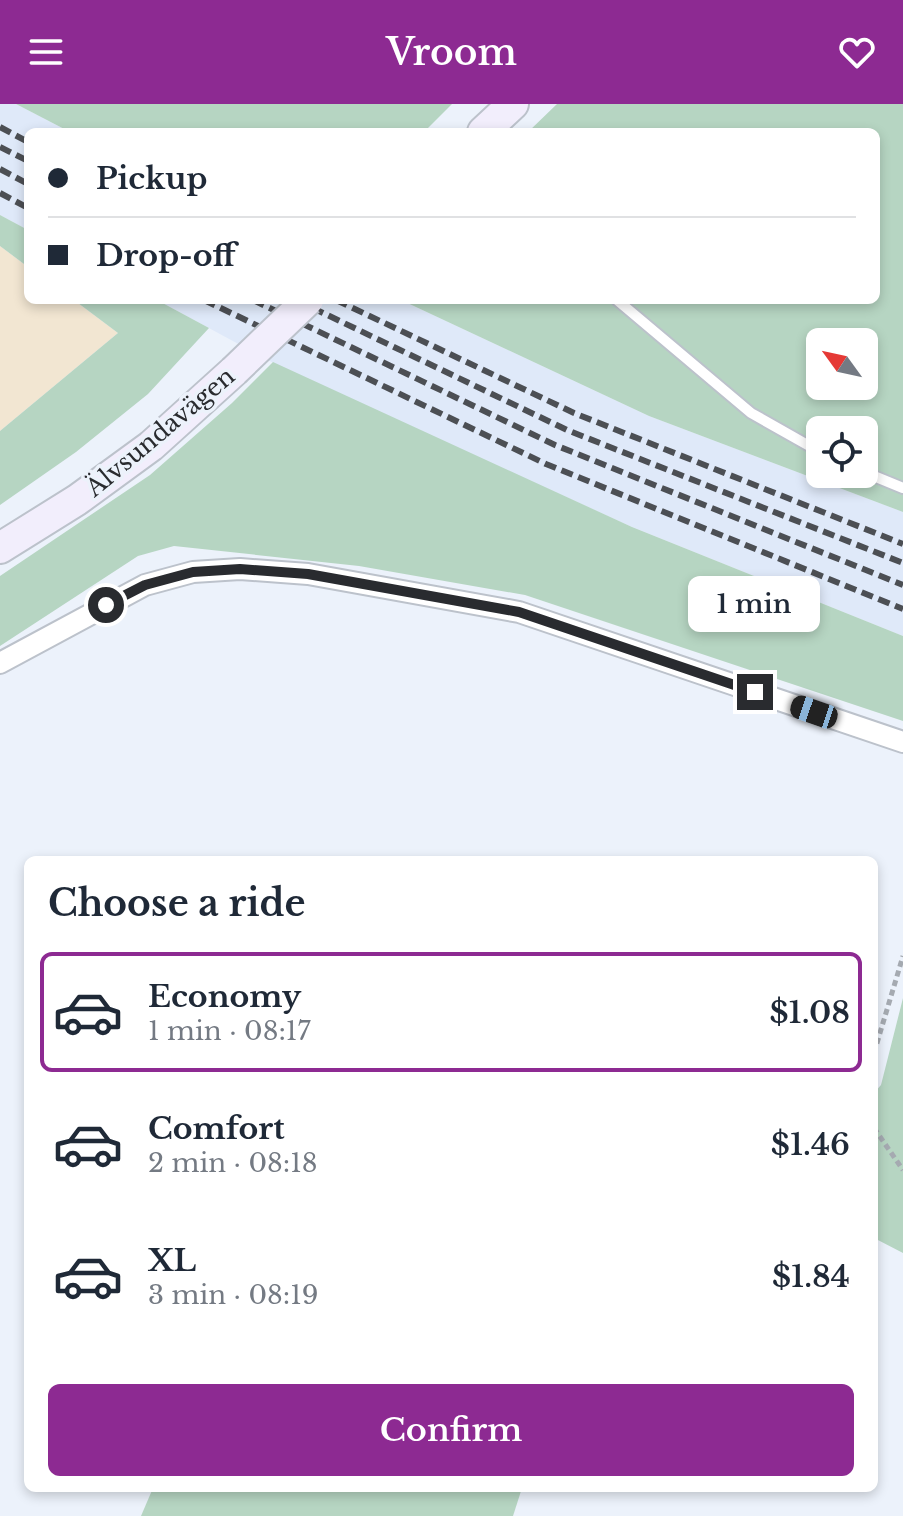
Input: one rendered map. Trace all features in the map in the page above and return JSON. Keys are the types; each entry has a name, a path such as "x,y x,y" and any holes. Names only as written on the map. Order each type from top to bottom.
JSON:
{"street":[{"path":"487,128 513,104"},
{"name":"Älvsundavägen","path":"0,548 77,500 151,446 304,304"},
{"path":"0,663 145,585 193,572 240,569 308,574 519,612 903,742"}],"lane":[{"path":"622,304 751,413 806,444"},
{"path":"878,478 903,488"}],"path":[{"path":"878,1040 903,956"},
{"path":"878,1134 903,1170"}],"shaded area":[{"path":"0,104 16,104 62,128 24,128 24,228 0,215"},
{"path":"0,246 24,264 24,304 79,304 118,333 0,431"},
{"path":"164,304 410,304 649,416 806,475 806,488 840,488 903,512 903,636 632,527 290,372"}],"green space":[{"path":"16,104 452,104 428,128 62,128"},
{"path":"557,104 903,104 903,512 840,488 878,488 878,416 806,416 806,475 649,416 410,304 880,304 880,128 532,128"},
{"path":"0,215 24,228 24,264 0,246"},
{"path":"79,304 164,304 209,328 148,394 76,452 0,505 0,431 118,333"},
{"path":"273,362 632,527 903,636 903,721 525,595 359,566 174,546 138,556 0,646 0,576 150,475 232,403"},
{"path":"903,998 903,1253 878,1240 878,1088"},
{"path":"151,1492 521,1492 513,1516 141,1516"}],"railway":[{"path":"0,127 24,140"},
{"path":"0,147 24,159"},
{"path":"0,169 24,182"},
{"path":"0,193 24,206"},
{"path":"212,304 546,464 903,609"},
{"path":"261,304 555,445 903,585"},
{"path":"304,304 567,430 903,563"},
{"path":"344,304 574,413 903,544"}],"route":[{"path":"106,605 145,585 193,572 240,569 308,574 519,612 755,692"}]}
